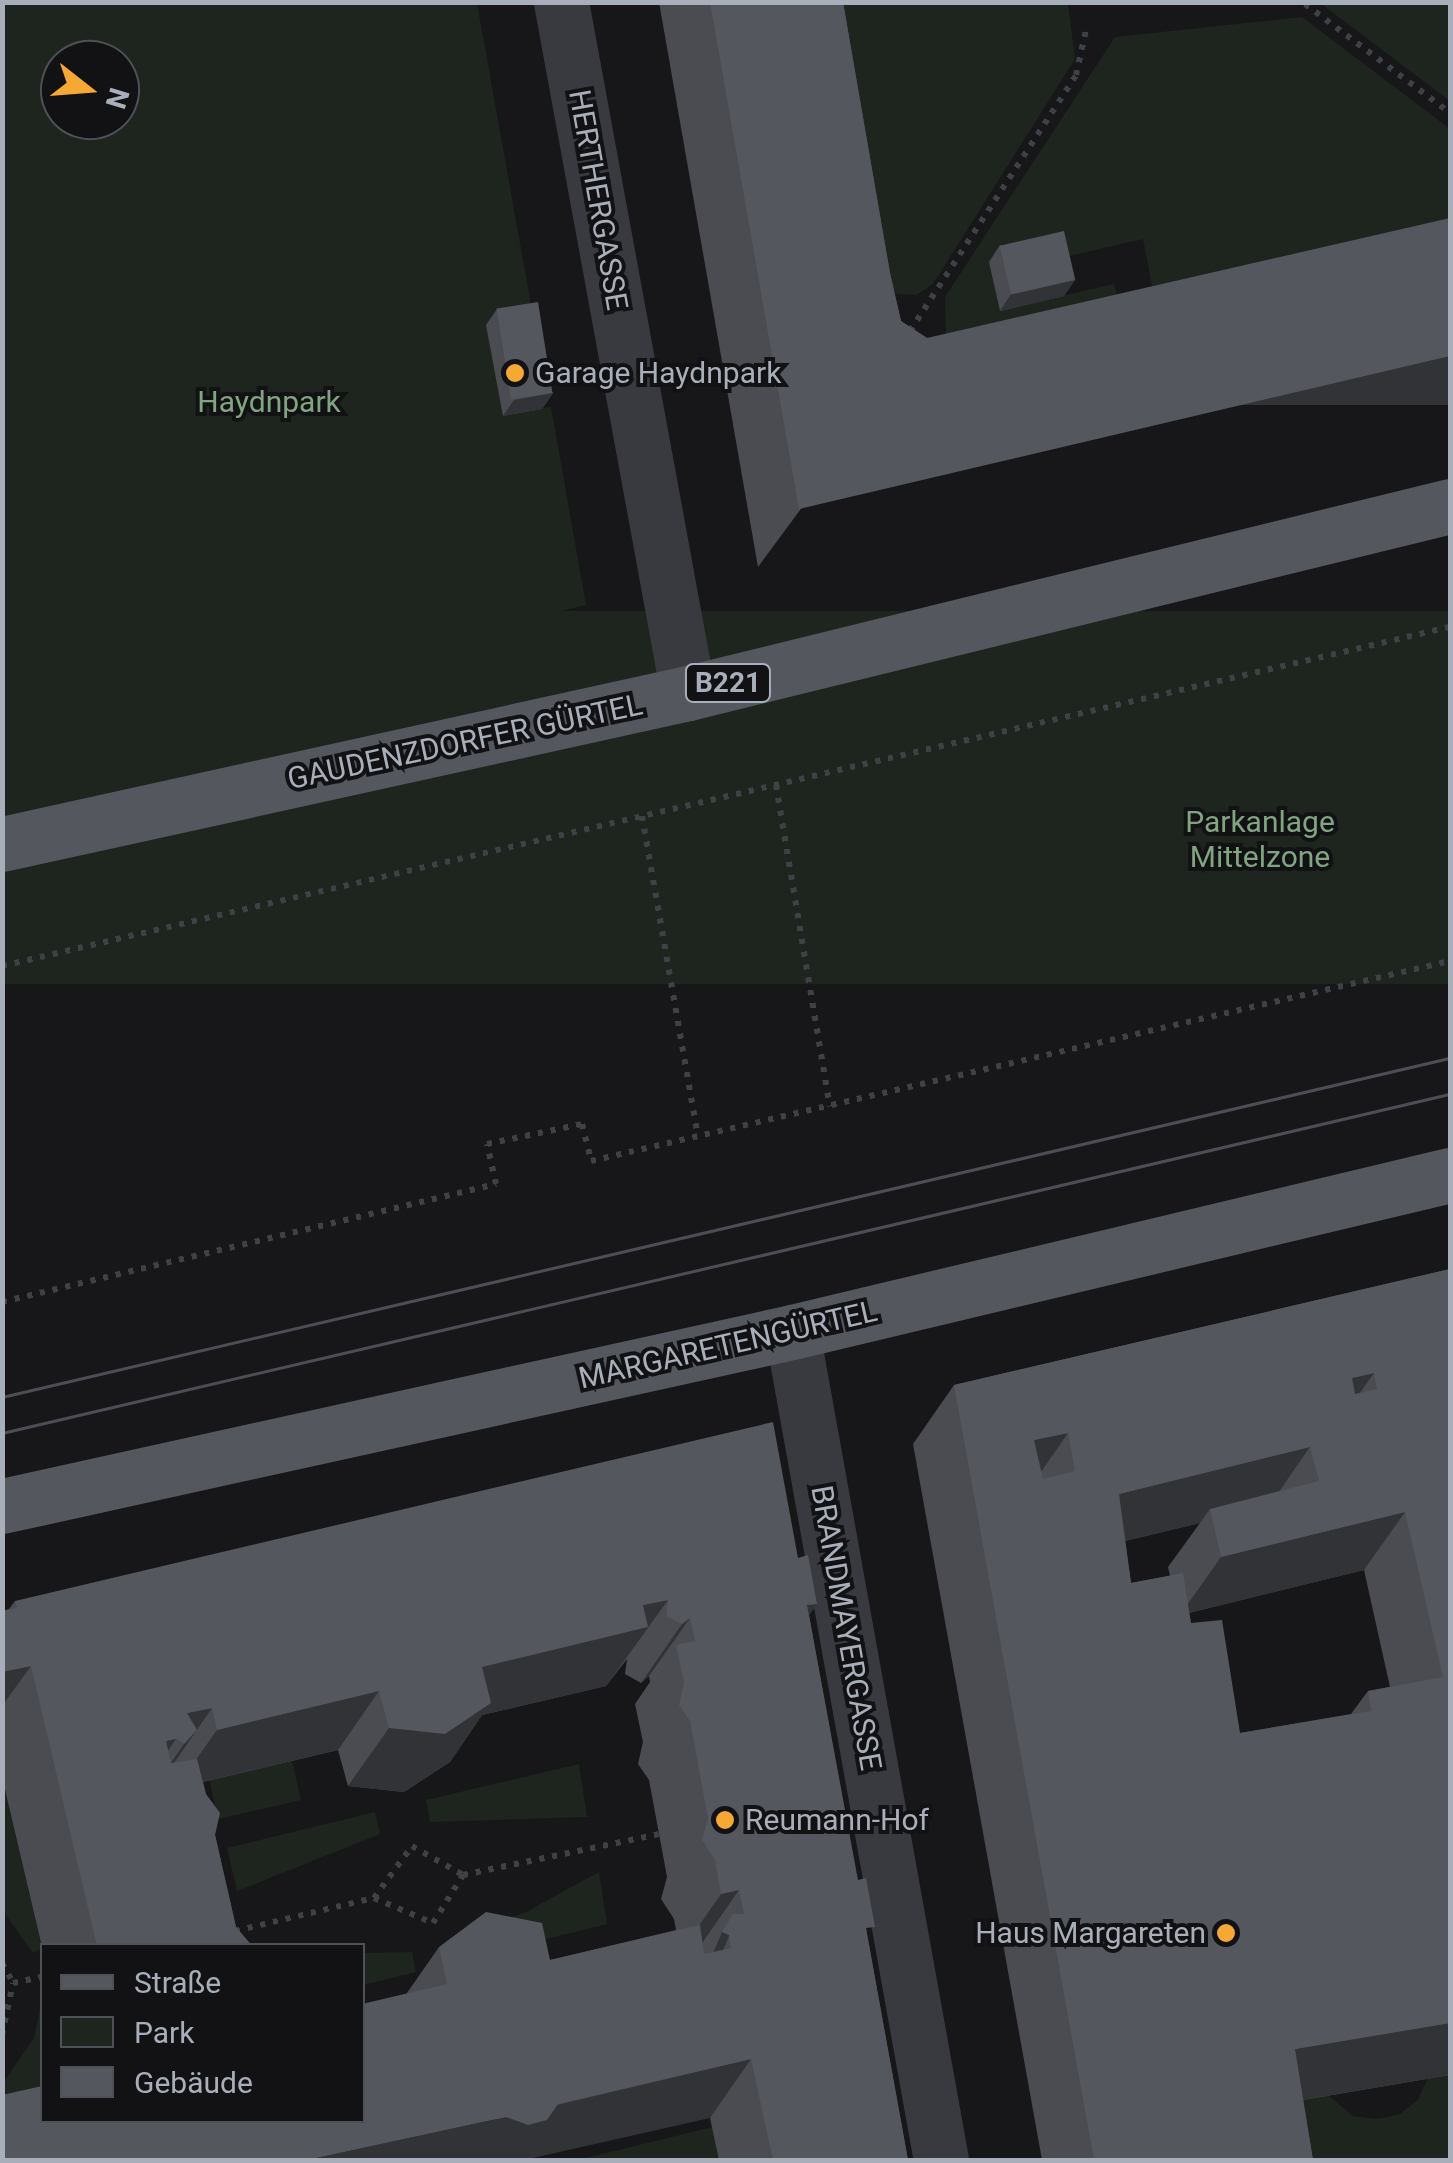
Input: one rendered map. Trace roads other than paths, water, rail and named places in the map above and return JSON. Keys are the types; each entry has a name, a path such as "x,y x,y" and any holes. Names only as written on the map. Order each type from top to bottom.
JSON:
{"main road":[{"name":"GAUDENZDORFER GÜRTEL","path":"2,844 688,694 1450,506"},
{"name":"MARGARETENGÜRTEL","path":"2,1506 792,1332 1450,1175"}],"street":[{"name":"HERTHERGASSE","path":"561,2 688,694"},
{"name":"BRANDMAYERGASSE","path":"792,1332 941,2160"}],"tram line":[{"path":"2,1397 1450,1058"},
{"path":"2,1433 1450,1094"}],"place":[{"name":"Garage Haydnpark","path":"515,373"},
{"name":"Reumann-Hof","path":"725,1820"},
{"name":"Haus Margareten","path":"1226,1933"}],"park label":[{"name":"Haydnpark","path":"269,402"},
{"name":"Parkanlage Mittelzone","path":"1260,839"}]}
